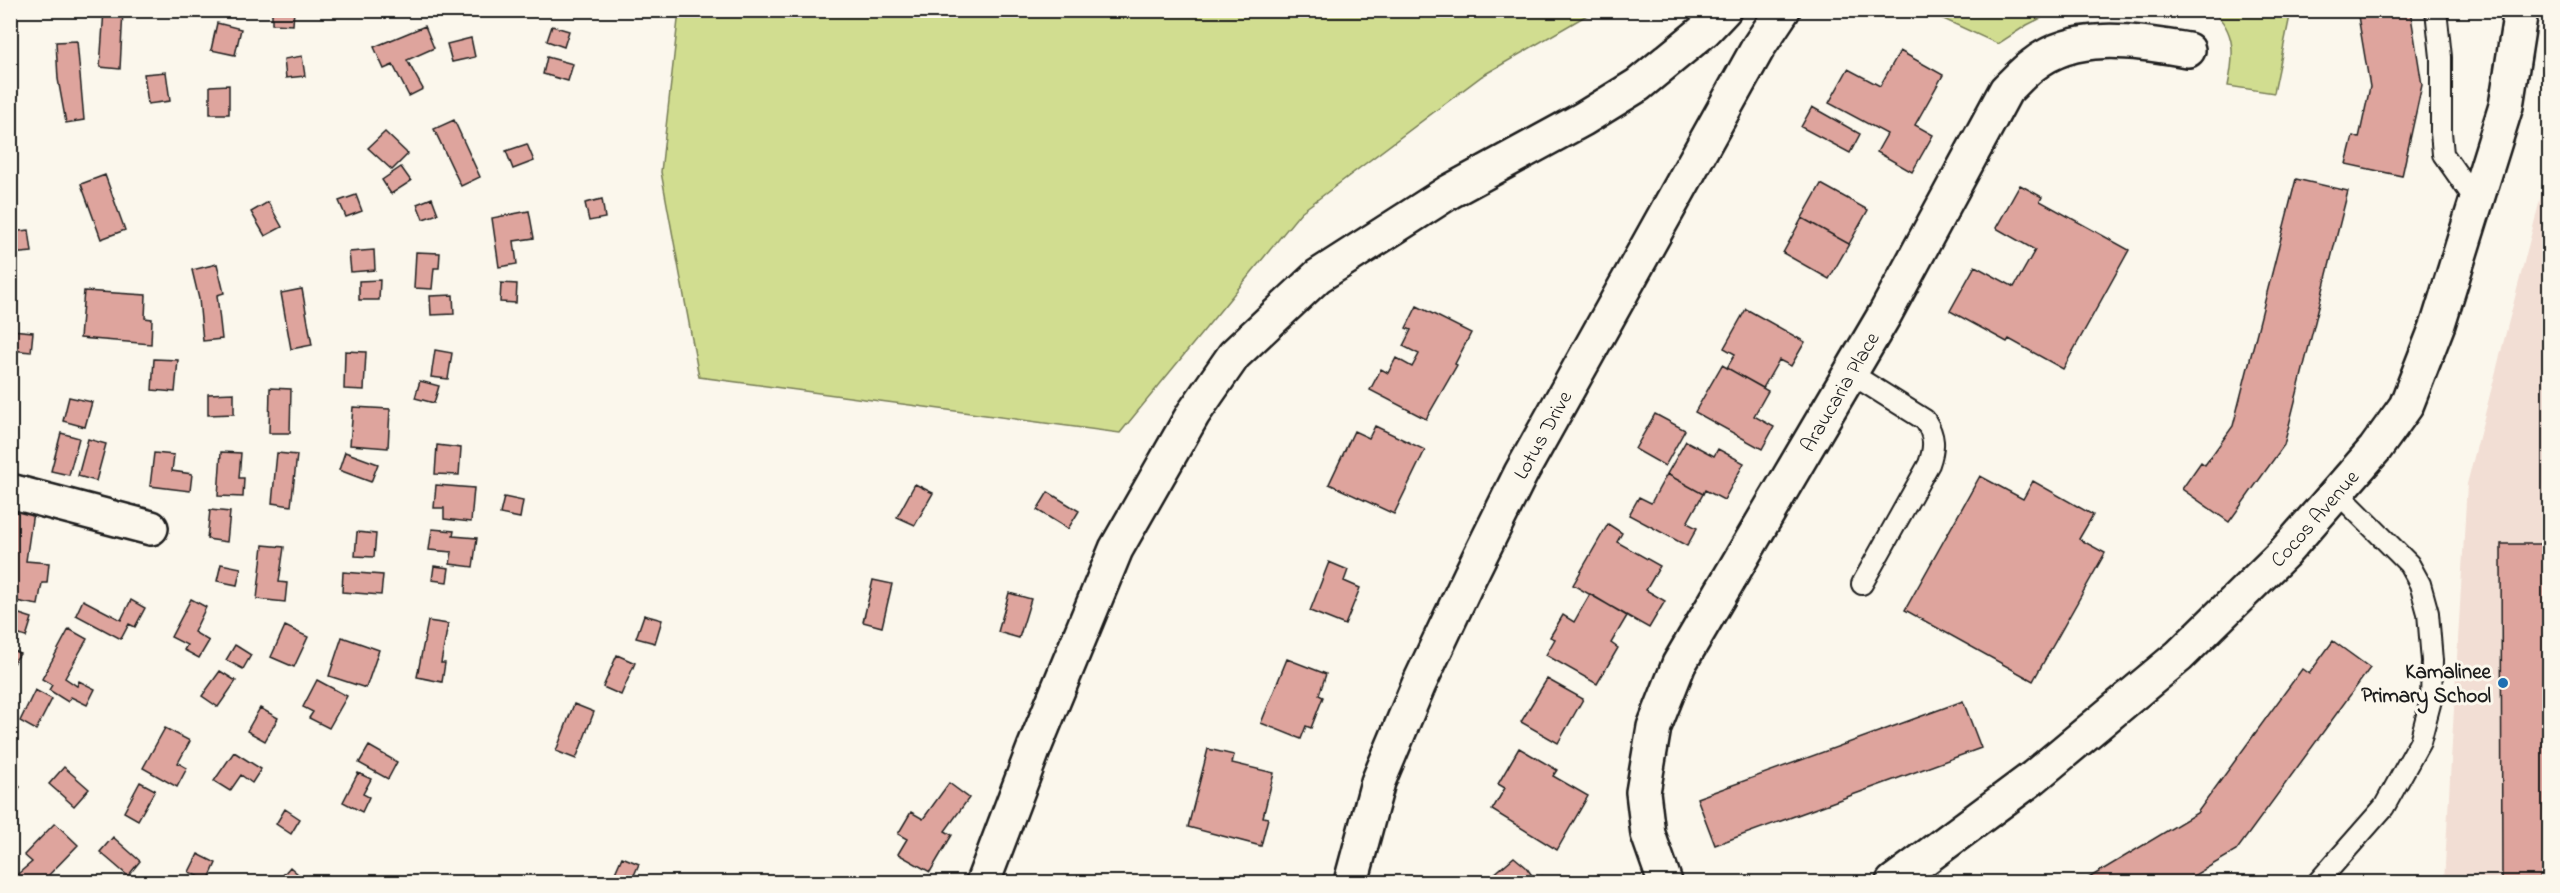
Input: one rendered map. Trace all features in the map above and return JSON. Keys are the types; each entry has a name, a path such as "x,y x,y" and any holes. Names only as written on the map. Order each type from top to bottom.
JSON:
{"street":[{"path":"983,882 1034,748 1116,549 1193,414 1234,355 1318,276 1449,192 1552,137 1638,85 1705,30 1724,10"},
{"name":"Lotus Drive","path":"1351,882 1378,782 1419,684 1470,576 1527,463 1759,46 1783,10"},
{"name":"Cocos Avenue","path":"1893,882 2034,777 2179,657 2284,553 2375,449 2406,406 2438,324 2506,106 2521,10"},
{"name":"Araucaria Place","path":"1665,882 1648,834 1643,792 1654,728 1679,664 1885,314 2006,90 2034,63 2058,51 2094,41 2147,43 2188,50"},
{"path":"10,491 151,528"}],"lane":[{"path":"2436,10 2442,73 2443,154 2476,201"},
{"path":"1850,373 1925,420 1931,429 1935,447 1929,464 1862,584"},
{"path":"2318,882 2384,807 2420,742 2431,700 2432,661 2428,614 2420,584 2409,564 2337,492"}],"shaded area":[{"name":"Kamalinee Primary School","path":"2549,165 2549,882 2444,882 2467,484"}],"green space":[{"path":"679,10 1594,11 1482,76 1301,212 1120,433 699,377 661,172"},
{"path":"1926,11 2055,11 2027,25 1998,44"},
{"path":"2212,11 2291,11 2274,93 2228,86 2232,65 2232,45 2226,27"}],"building":[{"path":"104,10 123,10 120,69 100,67"},
{"path":"272,10 294,10 293,25 272,24"},
{"path":"2357,10 2410,10 2422,85 2402,176 2346,164 2353,136 2359,138 2370,87"},
{"path":"217,23 241,29 235,55 211,50"},
{"path":"425,26 434,48 407,60 423,89 409,96 393,65 384,69 374,47"},
{"path":"552,26 569,31 564,47 547,41"},
{"path":"471,38 475,57 452,62 447,44"},
{"path":"77,41 84,120 66,123 58,79 56,42"},
{"path":"1900,51 1943,75 1915,125 1933,135 1912,172 1877,152 1887,134 1829,103 1848,69 1880,86"},
{"path":"302,56 305,76 286,78 284,59"},
{"path":"547,57 573,64 568,81 543,74"},
{"path":"166,72 170,101 148,104 144,74"},
{"path":"229,85 229,114 210,114 210,86"},
{"path":"1812,107 1860,134 1850,153 1801,127"},
{"path":"454,120 480,177 461,186 434,129"},
{"path":"385,132 408,154 392,170 368,148"},
{"path":"527,144 534,161 513,169 506,151"},
{"path":"401,167 411,181 391,194 382,180"},
{"path":"105,175 125,230 101,239 81,184"},
{"path":"2296,179 2348,191 2284,445 2229,522 2182,489 2201,462 2205,465 2233,426"},
{"path":"1821,184 1868,210 1849,244 1802,218"},
{"path":"2020,185 2042,197 2040,201 2129,250 2063,369 2009,339 2007,342 1950,311 1975,266 2014,287 2035,250 1996,228"},
{"path":"356,195 362,211 346,217 339,201"},
{"path":"432,198 438,214 423,219 417,204"},
{"path":"602,199 605,218 589,221 585,203"},
{"path":"268,202 282,227 265,236 251,212"},
{"path":"529,211 534,238 514,241 517,264 499,267 492,218"},
{"path":"1802,218 1849,244 1829,279 1783,253"},
{"path":"29,230 32,252 10,254 10,232"},
{"path":"374,250 375,270 351,272 349,252"},
{"path":"416,252 440,253 439,268 434,268 432,289 414,288"},
{"path":"217,264 224,293 217,295 222,339 203,341 199,299 192,270"},
{"path":"380,280 379,300 359,300 359,281"},
{"path":"501,283 517,284 516,303 500,302"},
{"path":"302,289 312,345 291,349 281,293"},
{"path":"84,291 146,295 145,318 152,319 151,344 80,338"},
{"path":"453,295 454,314 431,315 430,296"},
{"path":"1417,306 1471,333 1455,364 1457,365 1426,419 1370,390 1381,369 1388,373 1396,358 1412,367 1419,354 1403,346 1411,330 1406,328"},
{"path":"1746,309 1805,342 1791,366 1779,360 1763,388 1727,368 1735,354 1724,348"},
{"path":"11,330 33,332 31,352 10,350"},
{"path":"435,350 452,353 448,379 431,377"},
{"path":"345,351 366,352 364,390 344,389"},
{"path":"154,359 178,360 175,392 152,390"},
{"path":"1722,365 1768,391 1754,416 1774,427 1762,449 1695,412"},
{"path":"420,381 439,386 434,403 415,398"},
{"path":"270,388 291,389 290,433 269,433"},
{"path":"234,393 234,414 208,415 208,394"},
{"path":"69,397 92,402 85,427 63,421"},
{"path":"353,407 390,409 388,448 350,445"},
{"path":"1655,414 1685,430 1665,466 1635,449"},
{"path":"1375,426 1425,450 1394,514 1329,484 1354,431 1369,438"},
{"path":"61,433 79,438 69,475 51,471"},
{"path":"88,439 106,444 96,481 78,476"},
{"path":"1686,441 1714,456 1718,449 1744,463 1724,500 1705,490 1703,494 1667,474"},
{"path":"437,445 461,448 459,475 435,474"},
{"path":"221,452 241,453 239,478 244,478 243,497 218,496"},
{"path":"345,452 378,464 371,482 339,470"},
{"path":"154,453 174,455 172,471 192,474 190,491 150,486"},
{"path":"277,453 297,455 291,506 272,503"},
{"path":"1667,474 1703,494 1687,523 1697,528 1687,546 1629,515 1639,497 1651,503"},
{"path":"1980,476 2023,499 2033,481 2093,515 2079,539 2105,553 2033,681 1905,610"},
{"path":"915,484 933,493 915,525 897,517"},
{"path":"436,485 474,488 471,522 444,519 444,508 434,508"},
{"path":"1048,492 1079,511 1068,529 1037,510"},
{"path":"504,497 523,501 520,518 500,514"},
{"path":"10,501 34,505 26,561 49,563 47,583 42,583 38,605 10,600"},
{"path":"210,510 230,512 227,542 207,539"},
{"path":"1608,524 1622,533 1617,542 1660,566 1646,590 1665,601 1649,628 1573,585"},
{"path":"432,529 454,531 453,536 477,538 473,567 450,564 452,552 429,550"},
{"path":"357,532 376,534 374,557 355,556"},
{"path":"2501,544 2550,544 2550,882 2502,882"},
{"path":"263,545 284,547 279,582 287,583 285,602 257,599"},
{"path":"1329,562 1348,570 1344,581 1360,588 1345,625 1310,611"},
{"path":"221,564 241,568 237,585 217,581"},
{"path":"434,566 449,568 447,582 432,580"},
{"path":"343,572 383,575 381,595 342,592"},
{"path":"873,580 892,584 882,627 863,622"},
{"path":"1009,593 1031,599 1019,638 998,632"},
{"path":"1590,594 1627,616 1611,643 1618,648 1597,684 1546,655 1555,639 1550,637 1563,615 1574,622"},
{"path":"191,599 206,607 194,632 209,641 199,658 184,650 187,645 171,637"},
{"path":"83,600 121,620 131,600 145,608 135,627 129,624 121,639 76,615"},
{"path":"10,611 32,618 26,637 10,632"},
{"path":"644,615 662,620 655,643 636,638"},
{"path":"428,621 448,624 441,663 445,663 442,682 417,677"},
{"path":"285,626 308,637 294,667 271,657"},
{"path":"69,629 87,639 65,678 77,686 79,681 95,689 87,705 71,697 68,702 49,690 52,685 42,679"},
{"path":"342,637 379,650 366,688 329,676"},
{"path":"2333,641 2370,668 2236,851 2183,882 2082,882 2197,813 2302,669 2309,674"},
{"path":"235,645 251,655 243,669 226,660"},
{"path":"10,648 20,654 10,667"},
{"path":"617,655 635,663 621,695 603,687"},
{"path":"1287,659 1326,674 1319,695 1323,697 1311,728 1306,726 1301,739 1261,723"},
{"path":"220,671 236,681 218,707 202,696"},
{"path":"1547,679 1583,699 1558,743 1521,722"},
{"path":"317,680 347,696 329,728 309,718 313,712 303,707"},
{"path":"35,690 52,699 36,730 20,721"},
{"path":"1963,701 1981,748 1715,845 1697,798"},
{"path":"574,704 594,712 576,759 556,751"},
{"path":"260,708 278,718 265,741 247,731"},
{"path":"165,728 190,741 178,763 187,768 177,787 143,768"},
{"path":"369,746 397,762 388,779 359,763"},
{"path":"1519,748 1557,770 1553,776 1588,796 1557,850 1492,810 1505,788 1498,784"},
{"path":"1208,749 1234,755 1232,763 1274,773 1263,817 1268,818 1261,846 1188,827"},
{"path":"234,752 261,769 252,783 241,775 230,791 214,781"},
{"path":"64,767 89,789 74,806 49,784"},
{"path":"358,773 371,779 363,794 369,797 362,812 343,802"},
{"path":"10,780 20,787 10,801"},
{"path":"140,782 155,790 138,820 124,812"},
{"path":"949,783 969,798 945,831 952,835 930,872 898,854 907,839 898,834 911,812 923,819"},
{"path":"285,809 300,819 291,834 276,824"},
{"path":"55,823 78,845 42,882 15,882 12,879 32,862 24,855"},
{"path":"113,837 140,861 128,876 100,852"},
{"path":"198,854 216,863 208,881 189,872"},
{"path":"622,857 639,864 631,882 611,882"},
{"path":"1514,857 1526,867 1536,881 1542,876 1548,882 1485,882"},
{"path":"290,867 306,881 277,882"}],"place":[{"name":"Kamalinee Primary School","path":"2503,683"}]}
